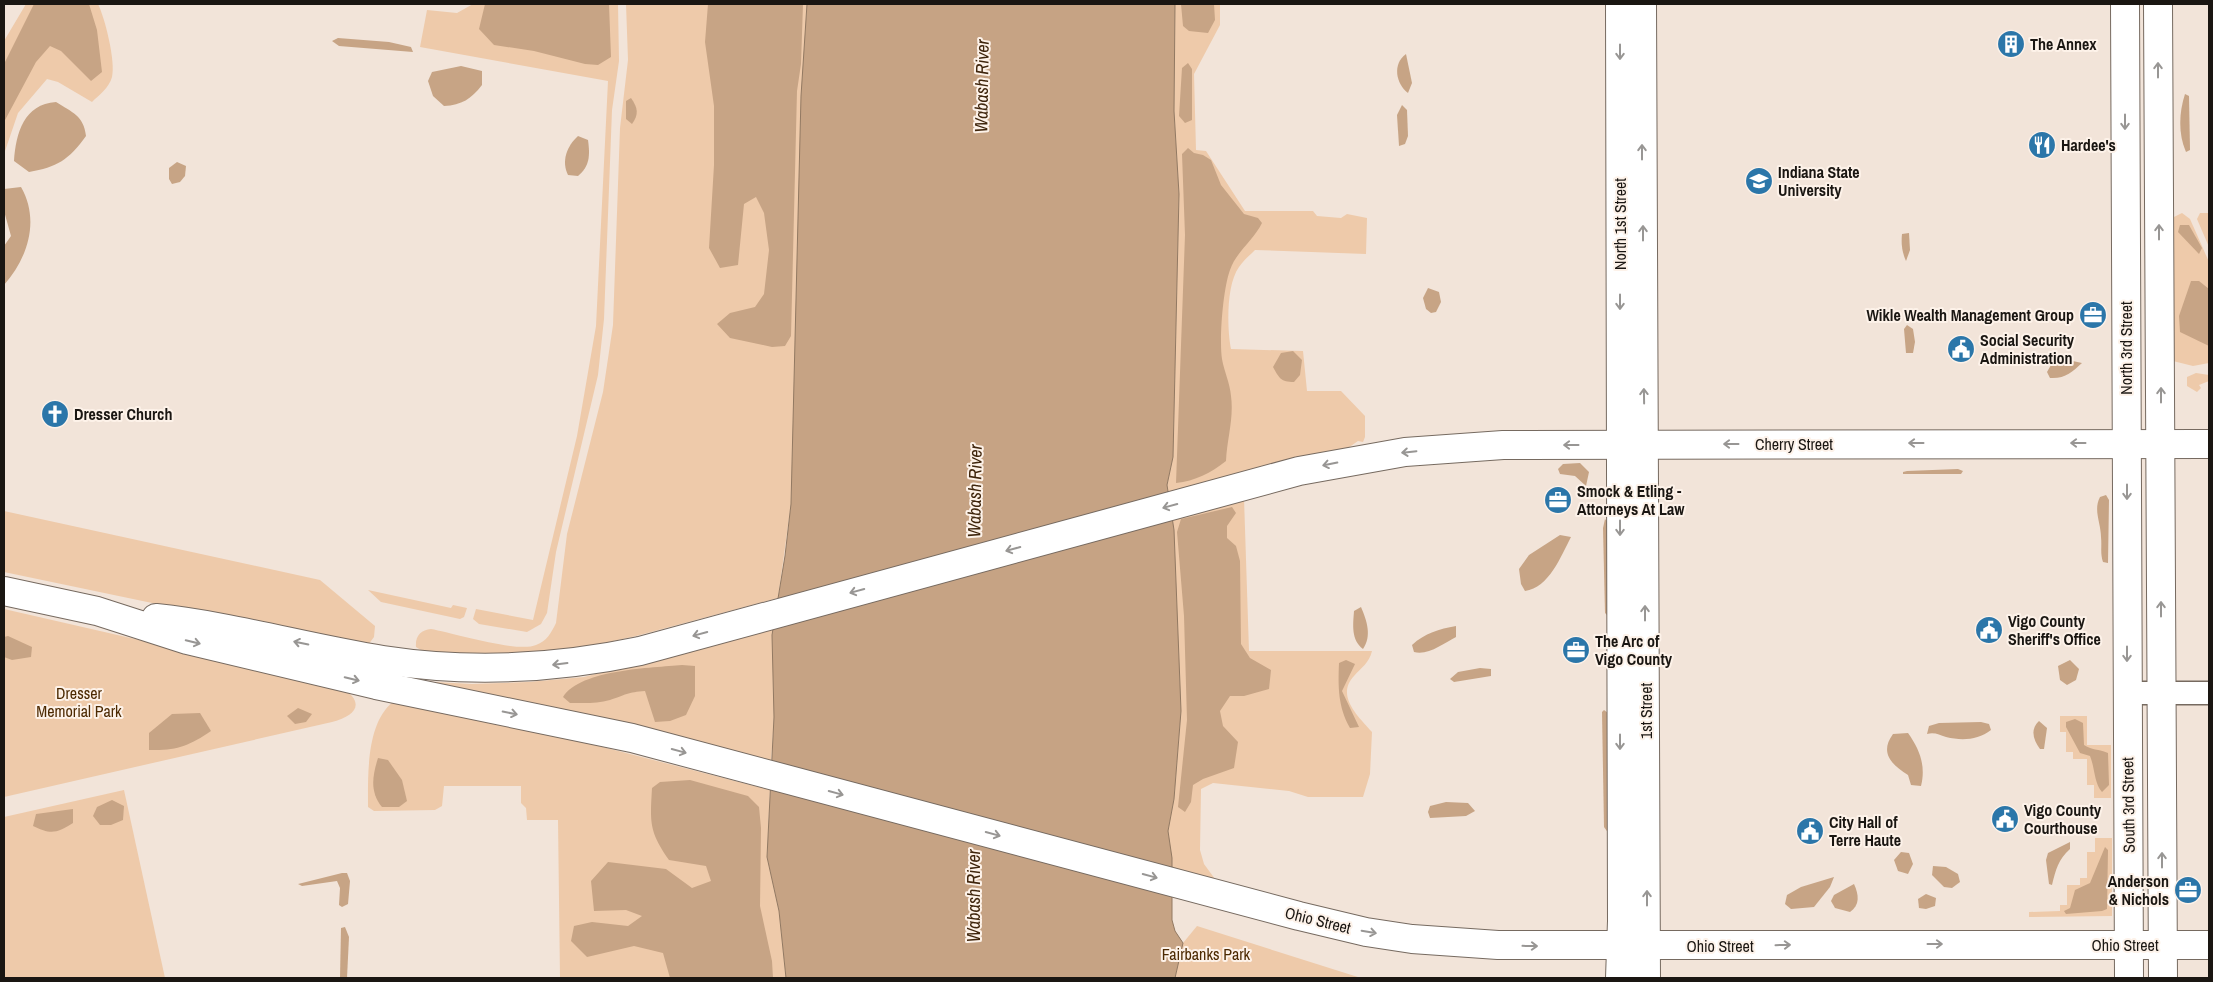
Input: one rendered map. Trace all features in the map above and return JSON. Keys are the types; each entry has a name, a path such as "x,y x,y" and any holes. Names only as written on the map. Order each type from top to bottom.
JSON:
{"main road":[{"name":"North 1st Street","path":"1620,4 1632,444"},
{"name":"North 1st Street","path":"1632,444 1642,4"},
{"name":"North 3rd Street","path":"2125,4 2127,693"},
{"name":"North 3rd Street","path":"2158,4 2161,693"},
{"name":"Cherry Street","path":"97,611 192,622 383,660 454,667 552,665 640,651 1299,471 1378,456 1483,446 1632,444 2209,444"},
{"name":"1st Street","path":"1632,444 1634,947 1646,978"},
{"path":"4,591 97,611"},
{"name":"Ohio Street","path":"97,611 187,640 443,700 632,738 1366,932 1412,939 1498,945 1634,947 2209,945"},
{"name":"South 3rd Street","path":"2127,693 2129,978"},
{"name":"South 3rd Street","path":"2161,693 2163,978"},
{"name":"1st Street","path":"1620,978 1634,947"}],"street":[{"path":"2127,693 2209,693"}],"green space":[{"path":"26,4 98,4 109,40 113,70 112,77 106,88 92,102 58,82 47,79 18,113 4,154 4,41"},
{"path":"473,4 618,4 619,61 612,110 604,319 598,375 556,552 547,613 541,624 527,632 479,624 473,619 476,609 533,620 577,436 596,326 608,81 420,47 427,10 457,13"},
{"path":"626,4 807,4 791,504 778,598 636,636 572,650 485,655 424,652 416,647 416,643 419,634 431,629 501,645 527,647 536,645 546,639 556,623 567,534 603,392 613,325 620,128 628,60"},
{"path":"1175,4 1220,4 1220,25 1194,74 1196,150 1206,151 1245,211 1313,211 1317,216 1341,218 1347,214 1367,218 1366,254 1255,250 1241,265 1235,275 1230,296 1228,319 1231,349 1303,351 1307,391 1341,391 1365,416 1365,437 1363,442 1358,441 1348,448 1278,463 1168,492 1167,485 1173,457 1179,194 1174,111"},
{"path":"2182,213 2190,219 2209,262 2209,363 2193,366 2173,361 2172,223 2174,217"},
{"path":"2200,213 2209,213 2209,247 2197,219"},
{"path":"2196,373 2209,375 2209,381 2199,385 2201,388 2197,392 2187,386 2187,377"},
{"path":"1244,498 1249,651 1372,651 1367,662 1349,684 1347,691 1351,706 1372,732 1370,774 1363,797 1308,797 1289,791 1213,783 1201,789 1200,850 1204,864 1215,879 1172,868 1168,831 1174,799 1181,711 1172,519"},
{"path":"4,511 320,580 375,626 374,637 368,645 272,628 4,572"},
{"path":"368,590 451,608 453,605 467,608 464,617 460,619 381,602"},
{"name":"Dresser Memorial Park","path":"4,609 340,686 353,698 355,708 347,716 332,722 4,797"},
{"path":"773,627 774,717 771,763 416,681 472,684 584,677"},
{"path":"393,702 560,736 770,790 767,857 779,911 786,978 560,978 558,820 527,820 526,808 521,803 521,786 444,786 442,806 435,810 374,811 368,807 370,751 373,736 384,711"},
{"path":"2060,716 2087,716 2087,745 2111,745 2111,798 2094,798 2094,785 2087,785 2087,759 2073,759 2073,752 2066,752 2066,732 2060,732"},
{"path":"124,790 165,978 4,978 4,817"},
{"path":"2095,838 2112,838 2112,916 2029,917 2029,912 2060,911 2060,905 2067,905 2067,885 2080,885 2080,878 2087,878 2087,852 2095,852"},
{"name":"Fairbanks Park","path":"1197,926 1361,978 1175,978 1183,943"}],"shaded area":[{"path":"34,4 89,4 97,30 102,72 91,81 61,51 50,46 36,62 4,122 4,64"},
{"path":"485,4 609,4 611,57 598,65 585,64 534,51 494,45 479,29"},
{"path":"708,4 803,4 801,64 797,91 791,336 785,346 772,347 730,338 717,324 730,313 755,307 764,294 769,250 764,213 756,197 744,204 738,265 720,268 709,248 714,165 714,106 705,42"},
{"path":"1181,4 1214,4 1215,20 1208,33 1189,31 1183,26"},
{"path":"338,38 389,42 411,47 413,52 339,46 332,41"},
{"path":"1406,54 1412,83 1408,93 1401,85 1397,74 1399,63"},
{"path":"1188,63 1192,69 1192,120 1185,123 1179,116 1182,68"},
{"path":"461,66 482,71 482,85 466,100 444,106 433,96 428,81 432,72"},
{"path":"2185,94 2189,96 2190,150 2186,152 2183,145 2180,123"},
{"path":"631,98 637,111 632,124 626,119 626,101"},
{"path":"56,102 80,119 86,136 74,151 62,161 47,168 29,172 14,161 20,131 29,114 36,108"},
{"path":"1402,105 1407,110 1408,136 1405,144 1399,146 1397,115"},
{"path":"578,136 588,140 587,164 578,176 568,175 565,164 566,154"},
{"path":"1188,148 1194,153 1203,155 1211,160 1221,185 1244,214 1258,218 1262,223 1233,264 1225,289 1221,350 1232,404 1226,461 1202,476 1176,483 1185,235 1182,154"},
{"path":"177,162 186,166 185,176 180,182 172,184 169,179 169,168"},
{"path":"21,187 30,212 29,238 19,263 4,285 4,246 11,236 4,211 4,189"},
{"path":"2180,225 2189,225 2202,248 2199,254 2178,232"},
{"path":"1909,233 1910,250 1906,261 1902,248 1902,234"},
{"path":"2191,281 2199,281 2209,289 2209,346 2180,332 2179,316"},
{"path":"1428,288 1439,292 1441,302 1436,312 1431,313 1426,309 1423,298"},
{"path":"1907,325 1913,329 1915,342 1913,353 1906,353 1904,329"},
{"path":"1293,351 1302,360 1300,375 1294,382 1281,379 1273,367 1281,353"},
{"path":"2068,360 2082,363 2064,376 2050,378 2047,372 2051,365"},
{"path":"1580,463 1589,472 1586,486 1575,476 1560,474 1558,469 1563,464"},
{"path":"1958,469 1963,471 1961,474 1903,474 1903,472 1907,471"},
{"path":"2106,495 2109,500 2108,563 2103,562 2102,559 2101,532 2097,512 2100,497"},
{"path":"1232,507 1236,513 1227,526 1227,538 1236,546 1240,561 1241,644 1250,658 1271,670 1269,689 1244,696 1230,696 1220,711 1223,726 1238,742 1234,768 1203,779 1193,785 1191,802 1185,812 1178,807 1187,720 1184,616 1177,532 1181,519"},
{"path":"1605,519 1609,524 1608,616 1605,613 1603,528"},
{"path":"1560,535 1571,537 1553,570 1541,584 1525,591 1521,584 1519,569 1529,555"},
{"path":"1361,607 1367,623 1368,634 1363,649 1356,641 1353,627 1354,611"},
{"path":"1456,626 1456,637 1430,651 1414,652 1412,645 1422,637 1438,630"},
{"path":"8,636 32,647 31,657 12,660 4,657 4,637"},
{"path":"1346,660 1355,664 1342,691 1359,727 1350,728 1341,705 1339,663"},
{"path":"2070,660 2079,669 2076,680 2067,685 2060,680 2058,666"},
{"path":"682,665 695,666 695,696 686,715 670,721 655,722 645,691 630,693 595,703 570,703 563,697 572,688 601,675 636,669"},
{"path":"1480,668 1491,669 1491,676 1454,682 1450,679 1458,672"},
{"path":"298,708 312,714 306,722 295,724 287,716"},
{"path":"1604,710 1608,713 1609,834 1604,827 1602,712"},
{"path":"200,713 211,731 182,746 167,750 149,750 149,733 172,714"},
{"path":"2075,719 2083,723 2084,745 2108,753 2109,785 2102,792 2097,784 2090,756 2080,753 2066,727 2066,722"},
{"path":"2039,721 2047,728 2044,749 2040,749 2034,735 2034,727"},
{"path":"1981,722 1989,724 1991,730 1975,738 1958,739 1927,734 1929,726 1939,723"},
{"path":"1908,733 1921,758 1923,772 1921,786 1911,785 1908,775 1893,763 1887,753 1887,747 1893,734"},
{"path":"378,758 388,760 402,780 407,801 399,807 382,807 375,796 373,778"},
{"path":"690,780 748,796 759,807 761,828 760,906 772,961 773,978 670,978 663,953 634,946 587,957 571,941 574,926 592,922 628,926 642,916 626,910 594,911 591,881 608,862 666,869 692,888 711,881 706,866 669,860 654,834 652,826 652,788 660,782"},
{"path":"112,800 124,806 123,820 111,825 100,825 93,816 97,807"},
{"path":"1446,802 1468,803 1475,811 1466,816 1430,818 1428,812 1430,806"},
{"path":"73,809 73,823 63,829 49,832 33,826 36,814"},
{"path":"2070,842 2070,849 2058,865 2052,885 2049,884 2046,860 2048,853"},
{"path":"2105,847 2108,850 2107,909 2066,914 2064,911 2070,908 2075,890 2090,883"},
{"path":"1901,852 1909,853 1913,864 1908,874 1898,871 1894,860"},
{"path":"1933,866 1946,867 1958,874 1960,882 1952,888 1944,887 1932,875"},
{"path":"347,873 350,881 348,904 342,907 339,905 340,888 337,881 302,886 298,884"},
{"path":"1834,877 1830,887 1814,907 1791,909 1785,904 1787,895 1801,887"},
{"path":"1854,884 1858,900 1856,906 1850,912 1835,908 1831,901 1834,895"},
{"path":"1926,894 1936,898 1935,906 1926,909 1919,908 1918,899"},
{"path":"345,927 349,937 347,978 340,978 341,928"}],"water":[{"name":"Wabash River","path":"807,4 1175,4 1174,111 1179,194 1173,457 1167,485 1174,530 1181,711 1174,799 1168,831 1172,858 1172,920 1175,931 1183,943 1175,978 786,978 779,911 767,857 774,717 772,635 785,556 791,504 801,96"}],"place":[{"name":"The Annex","path":"2011,44"},
{"name":"Hardee's","path":"2042,145"},
{"name":"Indiana State University","path":"1759,181"},
{"name":"Wikle Wealth Management Group","path":"2093,315"},
{"name":"Social Security Administration","path":"1961,349"},
{"name":"Dresser Church","path":"55,414"},
{"name":"Smock & Etling - Attorneys At Law","path":"1558,500"},
{"name":"Vigo County Sheriff's Office","path":"1989,630"},
{"name":"The Arc of Vigo County","path":"1576,650"},
{"name":"Vigo County Courthouse","path":"2005,819"},
{"name":"City Hall of Terre Haute","path":"1810,831"},
{"name":"Anderson & Nichols","path":"2188,890"}]}
